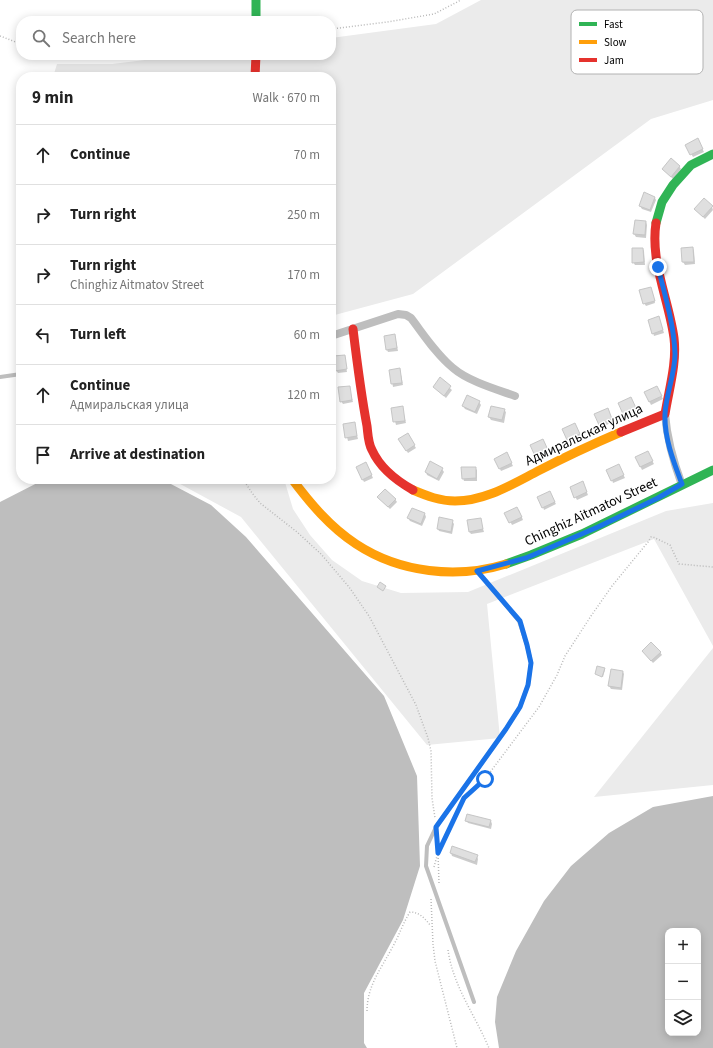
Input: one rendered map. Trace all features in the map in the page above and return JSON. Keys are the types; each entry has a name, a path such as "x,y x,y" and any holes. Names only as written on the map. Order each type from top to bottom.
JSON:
{"street":[{"path":"256,0 256,16"},
{"path":"255,72 256,60"},
{"name":"Адмиральская улица","path":"353,329 363,411 372,450 385,470 413,492 452,501 469,500 489,494 623,431 665,414 675,356 674,338 655,250 655,221 661,202 672,185 691,165 713,154"},
{"path":"336,334 398,314 406,315 411,318 453,369 473,380 515,396"},
{"path":"665,414 667,434 674,464 682,484"},
{"name":"Chinghiz Aitmatov Street","path":"296,484 321,516 352,541 381,558 410,567 438,572 464,572 477,571 526,558 598,527 658,498 682,484 713,470"}],"lane":[{"path":"0,377 16,375"},
{"path":"474,1002 426,866 427,846 436,827 520,707 528,685 531,663 520,621 477,571"}],"path":[{"path":"336,28 434,14 461,0"},
{"path":"0,36 16,42"},
{"path":"246,484 260,503 322,554 349,587 370,616 416,705 431,751 432,798 436,827 439,887"},
{"path":"464,797 485,779 539,707 557,675 565,656 585,625 612,586 651,537 670,545 679,564 713,567"},
{"path":"457,1048 432,944 431,893 434,863 460,805"},
{"path":"367,1011 367,1001 372,983 393,947 410,912 416,912 431,926"},
{"path":"448,949 456,982 489,1048"}],"shaded area":[{"path":"481,0 713,0 713,100 651,119 413,294 336,315 336,72 55,72 57,64 112,64 145,60 336,60 336,37 436,24"},
{"path":"35,484 171,484 211,505 246,537 384,696 417,776 420,866 403,920 364,993 364,1043 367,1048 0,1048 0,502"},
{"path":"180,484 286,484 293,509 310,535 332,560 362,581 401,593 468,592 666,511 713,503 713,646 654,539 487,604 500,738 427,745 241,517"},
{"path":"713,648 713,785 594,797"},
{"path":"713,796 713,1048 499,1048 495,1022 497,997 516,951 544,901 571,866 609,833 653,807"}],"building":[{"path":"698,138 703,149 690,155 685,145"},
{"path":"671,158 680,166 671,177 662,169"},
{"path":"644,192 655,197 650,210 639,206"},
{"path":"704,198 713,206 703,217 694,209"},
{"path":"635,220 646,221 645,235 633,234"},
{"path":"693,247 694,262 682,262 681,248"},
{"path":"632,248 643,248 644,262 632,263"},
{"path":"651,287 655,301 643,304 639,290"},
{"path":"659,316 663,330 652,334 648,320"},
{"path":"395,334 397,348 386,350 384,336"},
{"path":"345,355 347,369 336,371 336,356"},
{"path":"400,368 402,383 391,384 389,370"},
{"path":"440,377 451,386 444,396 433,387"},
{"path":"350,386 352,400 340,402 338,387"},
{"path":"657,386 662,396 649,402 644,392"},
{"path":"467,395 480,401 475,412 462,406"},
{"path":"631,397 636,408 623,414 618,403"},
{"path":"403,406 405,421 393,422 391,408"},
{"path":"491,406 505,409 502,420 488,417"},
{"path":"608,408 612,419 599,425 594,414"},
{"path":"355,422 357,436 345,438 343,424"},
{"path":"575,423 580,434 567,440 562,429"},
{"path":"408,433 415,445 406,451 398,439"},
{"path":"543,439 548,450 535,456 530,445"},
{"path":"648,451 653,461 640,467 635,457"},
{"path":"507,452 512,463 499,469 494,459"},
{"path":"430,461 443,468 437,479 425,472"},
{"path":"366,462 372,475 362,480 356,467"},
{"path":"619,464 624,475 611,481 606,470"},
{"path":"461,467 476,467 476,478 462,479"},
{"path":"583,481 587,492 574,498 570,487"},
{"path":"385,489 396,499 388,507 377,497"},
{"path":"550,491 555,502 542,508 537,497"},
{"path":"517,507 522,517 509,523 504,513"},
{"path":"412,508 425,513 421,524 407,518"},
{"path":"439,517 453,520 451,532 437,529"},
{"path":"481,518 483,529 469,532 467,520"},
{"path":"380,582 386,586 383,591 377,587"},
{"path":"651,642 661,652 651,661 642,651"},
{"path":"597,666 605,668 602,677 595,674"},
{"path":"611,669 623,671 621,688 608,686"},
{"path":"467,814 491,820 489,827 465,821"},
{"path":"452,846 478,855 475,862 450,853"}],"traffic: fast":[{"path":"256,0 256,16"},
{"path":"656,223 662,202 673,185 691,165 713,154"},
{"path":"506,564 582,534 713,470"}],"traffic: slow":[{"path":"413,490 444,500 455,501 477,498 508,487 621,432"},
{"path":"296,484 313,506 338,530 356,544 373,554 391,561 410,567 449,572 487,569 506,564"}],"traffic: jam":[{"path":"255,72 256,60"},
{"path":"621,432 665,414 672,376 675,347 672,324 658,267 655,238 656,223"},
{"path":"353,329 368,438 371,447 375,457 384,468 395,478 413,490"}],"route":[{"path":"485,779 464,798 438,853 436,827 506,729 520,707 528,685 531,663 520,621 477,571 526,558 598,527 658,498 682,484 674,464 667,434 665,414 675,356 674,338 670,317 658,267"}]}
